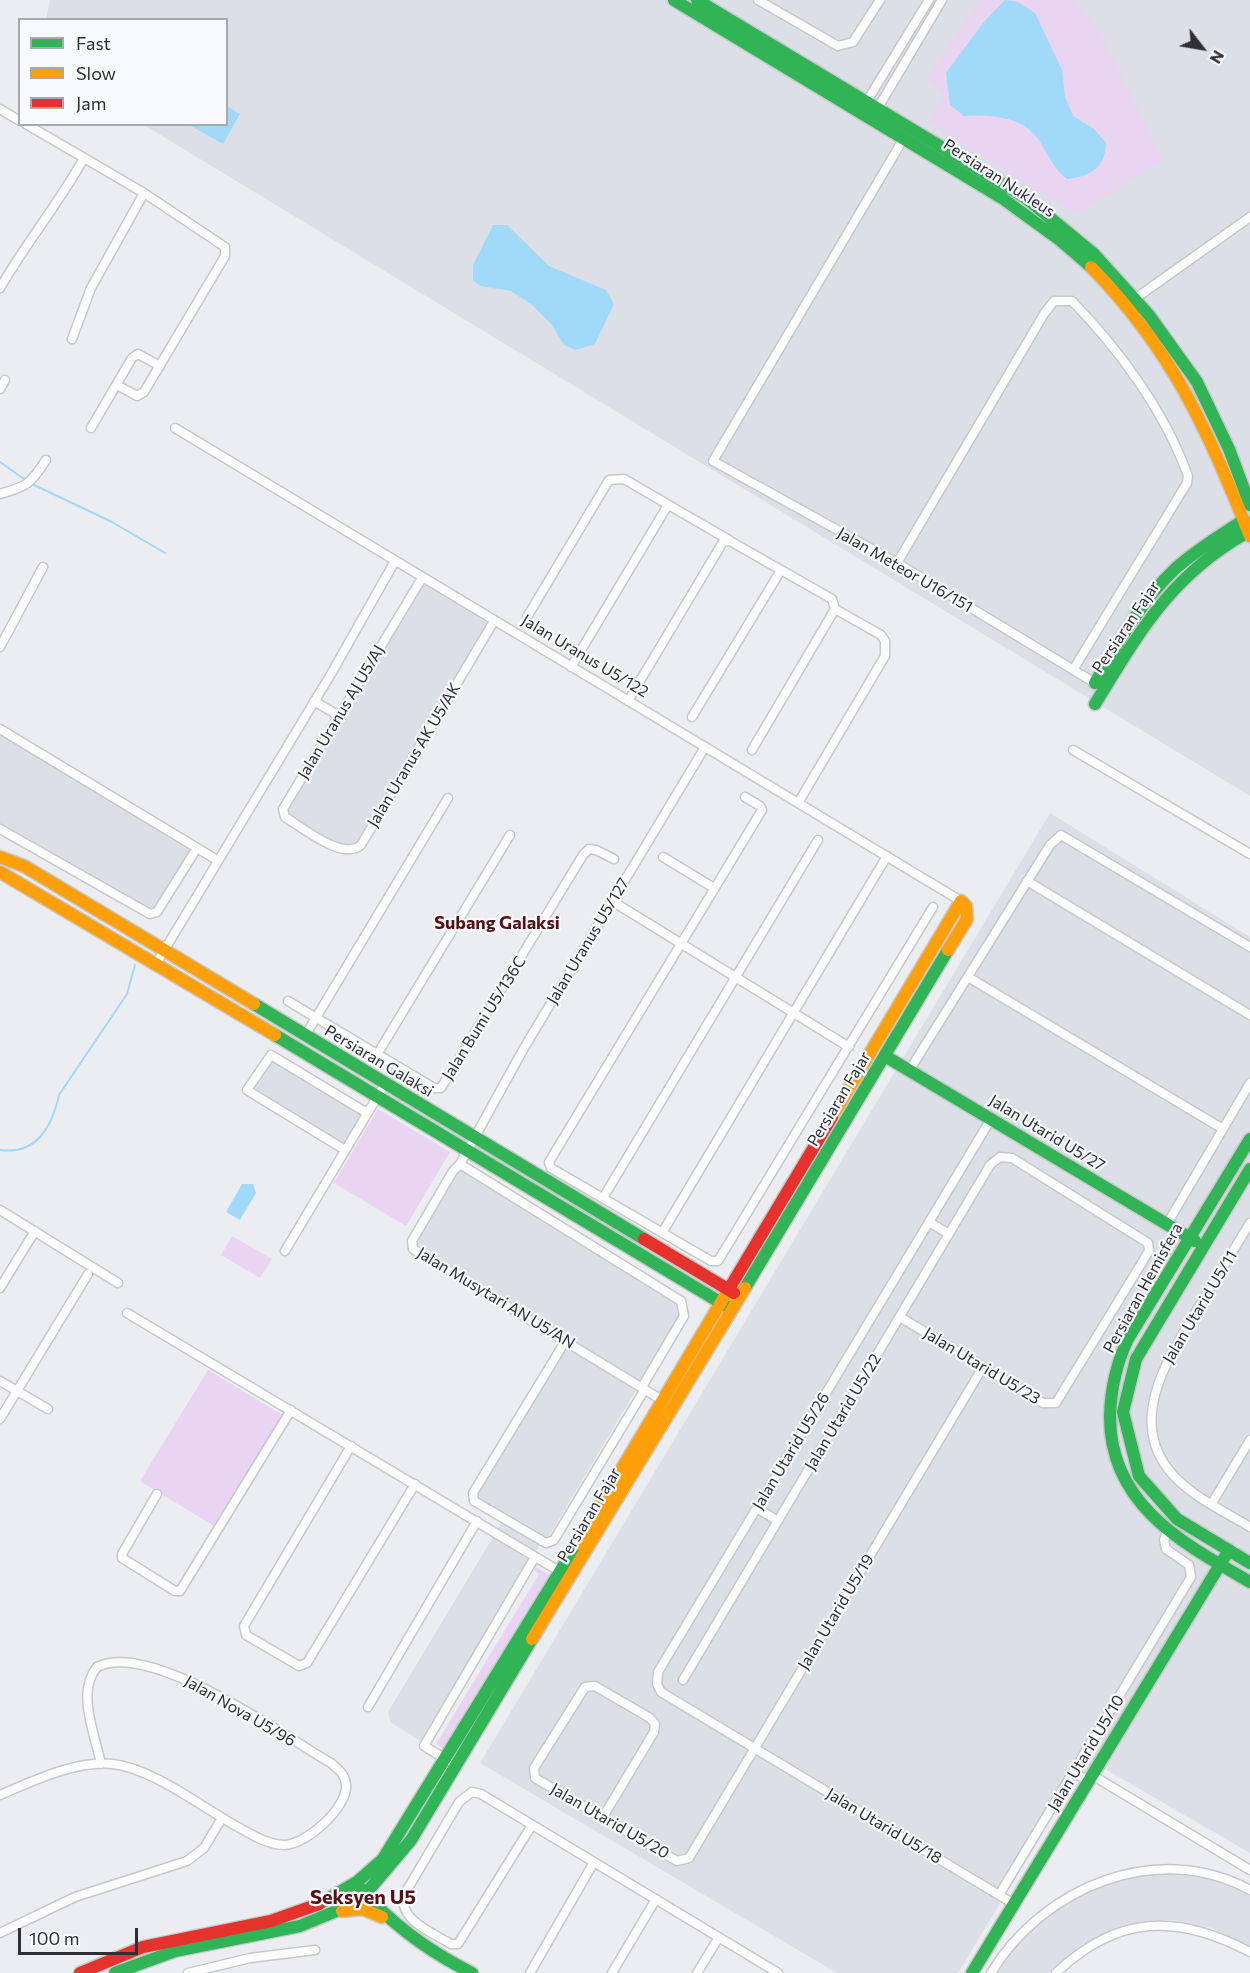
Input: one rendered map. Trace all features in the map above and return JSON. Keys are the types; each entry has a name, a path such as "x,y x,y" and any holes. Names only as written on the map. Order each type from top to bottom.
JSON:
{"street":[{"name":"Persiaran Nukleus","path":"674,0 1026,198 1094,254 1136,298 1197,382 1228,448 1250,505"},
{"name":"Persiaran Nukleus","path":"697,0 869,110 904,138 1021,209 1055,234 1115,292 1142,323 1187,389 1213,441 1247,529"},
{"path":"758,0 838,46 853,42 880,0"},
{"path":"869,110 928,0"},
{"path":"869,110 942,0"},
{"path":"0,109 18,120"},
{"path":"29,126 144,193 222,243 226,251 160,366 141,394 131,393 117,385"},
{"name":"Jalan Meteor U16/151","path":"904,138 713,461 897,563 1095,683"},
{"path":"0,288 23,248 46,219 84,158"},
{"path":"72,339 91,288 144,193"},
{"path":"1136,298 1250,217"},
{"path":"897,563 1044,314 1054,301 1060,299 1072,301 1125,364 1164,423 1188,476 1187,483 1074,670"},
{"path":"91,428 135,355 160,366"},
{"path":"0,389 5,380"},
{"name":"Jalan Uranus U5/122","path":"175,428 961,901"},
{"path":"0,494 24,486 33,480 46,460"},
{"path":"527,616 609,480 624,479 727,541 832,599 835,609 885,641 885,656 798,802"},
{"path":"572,667 668,505"},
{"name":"Persiaran Fajar","path":"1095,683 1146,602 1174,570 1196,551 1247,529"},
{"name":"Persiaran Fajar","path":"1095,704 1154,609 1174,585 1223,544 1247,529"},
{"path":"628,701 727,541"},
{"path":"156,964 395,561"},
{"path":"0,647 43,567"},
{"path":"692,717 781,570"},
{"name":"Jalan Uranus AJ U5/AJ","path":"315,836 285,817 283,808 422,578"},
{"path":"752,750 835,609"},
{"name":"Jalan Uranus AK U5/AK","path":"315,836 342,851 350,851 360,846 494,621"},
{"path":"314,701 339,716"},
{"path":"0,729 217,860"},
{"name":"Jalan Uranus U5/127","path":"460,1164 524,1048 705,747"},
{"path":"1073,750 1250,854"},
{"path":"745,797 760,806 762,810 680,943 549,1165 711,1262 718,1261 933,907"},
{"path":"305,1036 448,798"},
{"path":"0,829 144,912 157,912 198,848"},
{"path":"288,1001 378,1053 510,835"},
{"path":"909,1071 1027,881 1056,837 1061,835 1250,947"},
{"path":"603,1198 818,840"},
{"name":"Jalan Bumi U5/136C","path":"378,1053 434,1088 441,1088 583,855 589,849 614,859"},
{"path":"662,1233 888,856"},
{"name":"Persiaran Galaksi","path":"0,857 24,866 734,1293"},
{"path":"663,857 714,888"},
{"name":"Persiaran Galaksi","path":"0,872 468,1149 726,1306"},
{"path":"1027,881 1250,1015"},
{"path":"612,901 849,1047"},
{"name":"Persiaran Fajar","path":"115,1973 175,1951 324,1917 388,1872 726,1306 885,1056 967,919 966,906 961,901 825,1128 734,1293"},
{"path":"825,1128 870,1063 885,1056 881,1051 882,1045 918,973"},
{"path":"968,977 1223,1129"},
{"path":"345,1149 247,1090 271,1055 367,1113"},
{"name":"Jalan Utarid U5/27","path":"885,1056 1204,1246"},
{"path":"1167,1224 1250,1083"},
{"path":"285,1251 385,1084"},
{"name":"Jalan Utarid U5/26","path":"754,1748 661,1692 657,1684 658,1672 991,1119"},
{"name":"Persiaran Hemisfera","path":"1250,1139 1121,1355 1109,1404 1109,1427 1122,1476 1131,1492 1167,1531 1250,1582"},
{"name":"Jalan Utarid U5/22","path":"683,1680 990,1165 1000,1157 1012,1158 1145,1238"},
{"path":"460,1164 681,1301 684,1316 554,1540 546,1543 474,1502 473,1493 566,1340"},
{"name":"Jalan Musytari AN U5/AN","path":"460,1164 412,1241 413,1248 662,1400"},
{"name":"Persiaran Hemisfera","path":"1250,1168 1136,1359 1123,1412 1139,1476 1177,1519 1250,1563"},
{"path":"0,1210 118,1283"},
{"path":"929,1222 949,1234"},
{"name":"Jalan Utarid U5/11","path":"1250,1223 1166,1362 1155,1391 1152,1423 1159,1454 1184,1485 1250,1527"},
{"path":"0,1288 35,1231"},
{"name":"Jalan Utarid U5/23","path":"900,1317 1044,1403 1056,1403 1149,1251 1145,1238"},
{"path":"0,1419 88,1274"},
{"name":"Persiaran Fajar","path":"566,1575 662,1400 726,1306"},
{"path":"127,1313 566,1575"},
{"name":"Jalan Utarid U5/19","path":"689,1858 983,1367"},
{"path":"0,1381 48,1409"},
{"path":"158,1494 122,1558 176,1591 183,1588 291,1410"},
{"path":"1212,1503 1250,1440"},
{"path":"351,1446 244,1626 246,1635 273,1651 299,1666 307,1662 416,1484"},
{"path":"757,1508 778,1521"},
{"path":"368,1707 477,1521"},
{"path":"999,1895 1191,1577 1189,1565 1166,1549 1164,1540 1167,1531"},
{"name":"Jalan Utarid U5/10","path":"972,1973 1229,1550"},
{"path":"80,1973 141,1947 291,1916 362,1889 452,1763 424,1746 535,1557"},
{"name":"Jalan Nova U5/96","path":"121,1661 151,1665 189,1680 342,1772 346,1784 345,1794 339,1805 320,1827 296,1843 284,1845 261,1839 222,1818 139,1771 126,1766 101,1764 87,1696 87,1683 97,1667 121,1661"},
{"name":"Jalan Utarid U5/20","path":"603,1817 654,1732 655,1724 650,1718 595,1686 585,1687 534,1768 535,1778 677,1861 689,1858"},
{"name":"Jalan Utarid U5/18","path":"754,1748 1014,1904"},
{"path":"0,1796 53,1775 101,1764"},
{"path":"1072,1772 1090,1778 1250,1870"},
{"path":"532,1825 458,1944 451,1944 411,1919 403,1908 403,1901 459,1802 472,1792 481,1794 778,1973"},
{"path":"0,1933 75,1897 187,1861 204,1848 222,1818"},
{"path":"530,1973 594,1862"},
{"path":"991,1973 1013,1940 1031,1923 1077,1891 1125,1873 1175,1871 1218,1878 1250,1890"},
{"path":"388,1872 380,1888 379,1901 388,1921"},
{"path":"362,1889 388,1921"},
{"path":"612,1973 656,1899"},
{"path":"324,1917 347,1909 360,1908 373,1911 427,1951 472,1973"},
{"path":"1056,1973 1078,1952 1101,1939 1145,1925 1177,1925 1209,1932 1250,1952"},
{"path":"697,1973 719,1937"},
{"path":"188,1973 250,1958 315,1950"}],"shaded area":[{"path":"50,0 1250,0 1250,796 146,126 228,126 228,18 46,18"},
{"path":"979,0 1074,0 1101,35 1163,160 1076,214 927,122 945,96 927,79"},
{"path":"423,582 488,623 355,845 344,848 290,816 287,809"},
{"path":"0,733 192,849 156,907 145,909 0,825"},
{"path":"1050,813 1250,937 1250,1853 1105,1769 1073,1783 958,1973 837,1973 480,1763"},
{"path":"272,1058 363,1114 344,1145 251,1089"},
{"path":"378,1109 450,1152 406,1226 334,1183"},
{"path":"461,1167 679,1302 681,1315 422,1742 390,1722 388,1712 505,1517 476,1499 475,1495 570,1340 415,1247 415,1241"},
{"path":"232,1236 272,1259 260,1278 221,1255"},
{"path":"208,1370 282,1415 214,1526 140,1481"},
{"path":"536,1567 551,1576 444,1749 436,1744 539,1574 534,1570"},
{"path":"1171,1874 1218,1880 1250,1894 1250,1948 1212,1928 1172,1920 1143,1921 1124,1925 1083,1944 1050,1973 995,1973 1034,1925 1076,1895 1125,1876"}],"water":[{"path":"1005,0 1018,2 1035,13 1062,70 1065,97 1073,116 1094,129 1106,143 1100,165 1090,173 1067,179 1057,169 1034,134 1027,128 1001,118 982,115 964,116 950,105 946,73 984,22"},
{"path":"228,107 240,114 223,144 191,126 228,126"},
{"path":"493,225 507,225 549,266 606,290 614,304 595,344 575,350 564,345 552,325 532,305 511,291 480,286 473,280 473,265"},
{"path":"242,1184 253,1184 256,1193 240,1220 226,1212"}],"waterway":[{"path":"0,462 27,481"},
{"path":"32,484 112,522 165,553"},
{"path":"0,1150 23,1148 33,1143 47,1128 59,1095 127,994 135,965"}],"traffic: fast":[{"path":"674,0 1002,198 1061,241 1091,267"},
{"path":"697,0 1026,198 1094,254 1149,315 1197,382 1229,449 1250,505"},
{"path":"1095,683 1131,623 1163,581 1191,555 1244,520"},
{"path":"1095,704 1143,629 1178,586 1221,549 1248,532"},
{"path":"745,1288 948,950"},
{"path":"254,1004 644,1239"},
{"path":"275,1035 728,1307"},
{"path":"885,1056 1195,1241"},
{"path":"1250,1139 1128,1339 1115,1376 1110,1415 1113,1446 1122,1473 1136,1497 1154,1517 1176,1535 1199,1552 1250,1582"},
{"path":"1250,1169 1136,1359 1123,1412 1139,1476 1177,1519 1250,1563"},
{"path":"319,1904 357,1882 383,1859 577,1544"},
{"path":"972,1973 1229,1550"},
{"path":"115,1973 175,1951 300,1926 346,1907 367,1892 411,1840 532,1639"},
{"path":"360,1888 385,1914 412,1936 440,1956 472,1973"}],"traffic: slow":[{"path":"1091,267 1119,298 1166,360 1203,426 1250,536"},
{"path":"0,857 24,866 254,1004"},
{"path":"0,872 275,1035"},
{"path":"832,1117 961,901 966,906 967,919 948,950"},
{"path":"532,1639 745,1288"},
{"path":"577,1544 729,1289"},
{"path":"342,1911 363,1909 382,1917"}],"traffic: jam":[{"path":"729,1289 832,1117"},
{"path":"644,1239 734,1293"},
{"path":"80,1973 143,1947 271,1921 319,1904"}],"district":[{"name":"Subang Galaksi","path":"497,923"},
{"name":"Seksyen U5","path":"363,1897"}]}
